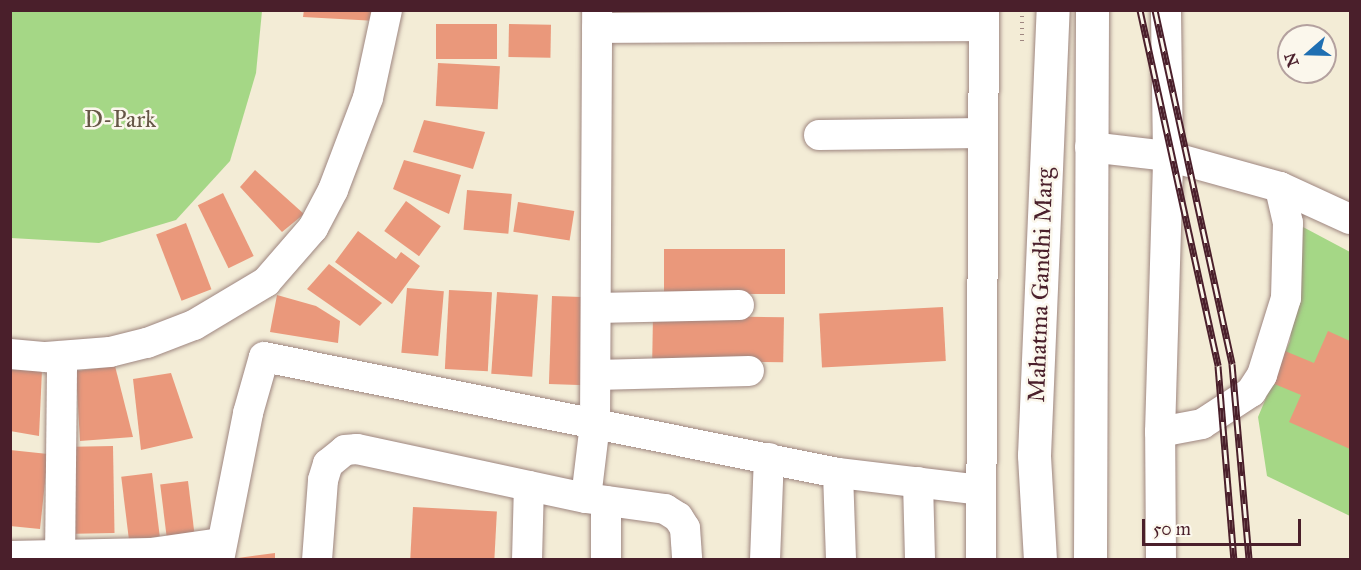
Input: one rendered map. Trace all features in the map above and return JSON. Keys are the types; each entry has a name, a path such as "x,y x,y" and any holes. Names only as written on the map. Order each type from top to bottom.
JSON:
{"main road":[{"name":"Mahatma Gandhi Marg","path":"1040,560 1034,455 1053,10"},
{"name":"Mahatma Gandhi Marg","path":"1090,560 1092,10"}],"street":[{"path":"10,354 62,356 110,352 194,325 266,282 298,248 333,190 356,136 384,39 387,10"},
{"path":"1161,560 1160,432 1168,156 1166,10"},
{"path":"606,560 596,499 597,19 984,18 981,560"},
{"path":"819,135 983,133"},
{"path":"1090,147 1168,156 1280,187 1350,219"},
{"path":"1160,432 1202,424 1251,392 1262,375 1286,298 1288,223 1280,187"},
{"path":"596,308 739,305"},
{"path":"60,558 62,356"},
{"path":"10,556 60,558 220,551 264,357 838,473 980,490"},
{"path":"596,375 748,371"},
{"path":"317,560 323,480 328,465 345,450 357,449 529,486 664,509 678,517 685,528 687,560"},
{"path":"765,560 769,458"},
{"path":"838,473 841,560"},
{"path":"918,482 920,560"},
{"path":"527,560 529,486"}],"green space":[{"name":"D-Park","path":"10,11 262,11 256,73 230,161 176,220 99,243 11,238"},
{"path":"1303,227 1350,252 1350,516 1267,476 1258,417 1290,341"}],"building":[{"path":"304,10 378,10 377,21 303,17"},
{"path":"436,24 497,24 497,59 436,59"},
{"path":"509,24 551,25 550,58 508,57"},
{"path":"438,63 500,66 498,109 436,106"},
{"path":"424,120 485,132 473,169 413,152"},
{"path":"404,160 461,175 449,214 393,189"},
{"path":"255,170 304,214 282,232 240,187"},
{"path":"467,190 512,194 508,234 464,230"},
{"path":"223,193 254,256 229,268 198,205"},
{"path":"406,201 441,226 419,256 384,231"},
{"path":"518,202 574,211 570,241 513,232"},
{"path":"186,223 211,289 182,301 156,234"},
{"path":"358,231 396,259 401,252 420,266 392,304 335,262"},
{"path":"664,249 785,249 785,294 664,294"},
{"path":"329,264 382,303 360,326 307,289"},
{"path":"407,288 444,291 438,356 401,353"},
{"path":"449,290 492,292 488,371 445,369"},
{"path":"497,292 538,295 532,377 491,374"},
{"path":"277,295 316,306 340,321 338,343 270,332"},
{"path":"552,296 589,297 586,385 549,384"},
{"path":"943,307 946,361 822,367 819,313"},
{"path":"653,315 784,317 783,362 652,360"},
{"path":"1328,331 1350,341 1350,449 1289,422 1301,395 1272,383 1285,351 1314,363"},
{"path":"115,366 133,437 80,441 76,371"},
{"path":"10,369 42,370 39,436 10,431"},
{"path":"171,373 193,438 141,450 133,379"},
{"path":"113,446 115,533 76,534 74,447"},
{"path":"10,450 48,454 40,529 10,526"},
{"path":"152,473 160,537 129,540 121,477"},
{"path":"188,481 195,540 167,543 160,484"},
{"path":"413,507 497,511 494,560 410,560"},
{"path":"275,553 275,560 238,560 238,558"}],"railway":[{"path":"1140,10 1218,366 1234,560"},
{"path":"1155,10 1232,364 1249,560"}]}
